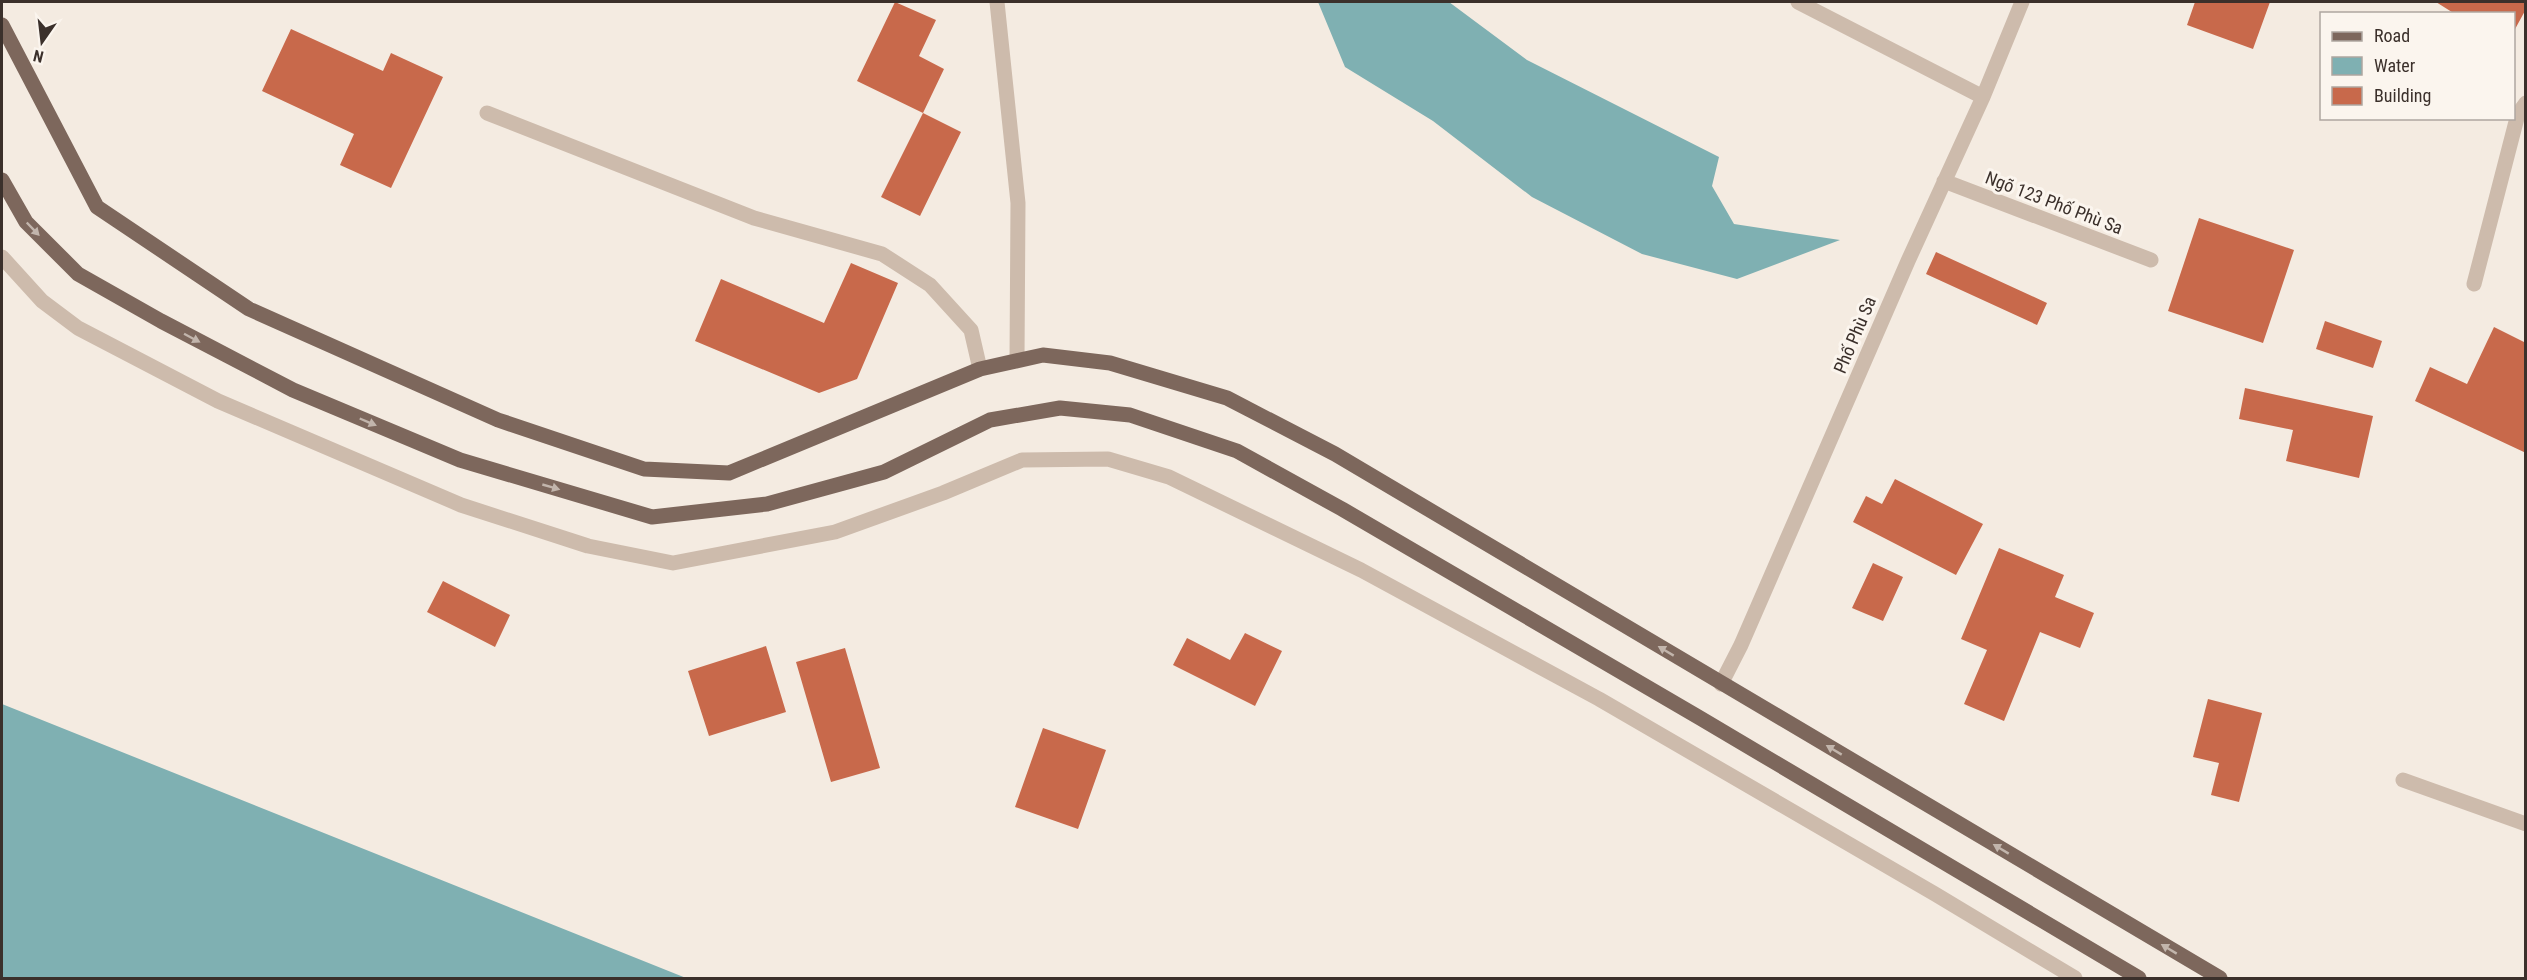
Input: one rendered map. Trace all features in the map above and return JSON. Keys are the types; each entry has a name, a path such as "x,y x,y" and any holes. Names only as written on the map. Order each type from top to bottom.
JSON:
{"main road":[{"path":"2,25 96,207 249,309 498,420 644,469 729,473 980,369 1042,355 1110,363 1227,398 1335,454 2220,978"},
{"path":"2,180 26,222 78,274 161,321 293,390 460,460 652,517 767,504 884,472 990,420 1060,408 1130,415 1237,451 1342,509 1680,706 2139,978"}],"street":[{"path":"997,2 1018,203 1017,360"},
{"path":"1798,2 1983,97"},
{"name":"Phố Phù Sa","path":"1721,684 1741,645 1983,97 2022,2"},
{"path":"2474,284 2518,114 2526,103"},
{"path":"487,113 754,218 882,254 930,285 971,330 980,369"},
{"name":"Ngõ 123 Phố Phù Sa","path":"1944,181 2151,260"},
{"path":"2,257 42,302 78,328 218,401 461,504 588,546 673,563 835,532 943,493 1022,460 1108,459 1169,477 1361,570 1599,699 2075,978"},
{"path":"2403,780 2526,824"}],"water":[{"path":"1318,2 1449,2 1527,60 1719,157 1712,186 1734,224 1840,240 1737,279 1642,254 1532,197 1433,121 1345,67"},
{"path":"2,704 686,978 2,978"}],"building":[{"path":"895,2 936,20 919,56 944,69 923,113 857,81"},
{"path":"2195,2 2270,2 2253,49 2187,25"},
{"path":"2436,2 2526,2 2526,9 2515,29 2515,12 2452,12"},
{"path":"291,29 383,71 391,53 443,77 391,188 340,165 354,134 262,91"},
{"path":"923,113 961,132 920,216 881,197"},
{"path":"2199,218 2294,250 2263,343 2168,311"},
{"path":"1936,252 2047,303 2037,325 1926,274"},
{"path":"851,263 898,283 857,379 819,393 695,341 721,279 824,323"},
{"path":"2325,321 2382,341 2373,368 2316,349"},
{"path":"2494,327 2526,343 2526,453 2415,401 2430,367 2467,384"},
{"path":"2245,388 2373,416 2359,478 2286,461 2293,430 2239,419"},
{"path":"1895,479 1983,524 1956,575 1853,522 1866,496 1882,504"},
{"path":"1999,548 2064,575 2055,597 2094,613 2080,648 2040,632 2004,721 1964,704 1987,650 1961,639"},
{"path":"1873,563 1903,577 1883,621 1852,608"},
{"path":"443,581 510,615 495,647 427,612"},
{"path":"1245,633 1282,651 1255,706 1173,665 1187,638 1230,660"},
{"path":"766,646 786,712 709,736 688,671"},
{"path":"845,648 880,768 831,782 796,662"},
{"path":"2208,699 2262,713 2239,802 2211,795 2219,763 2193,757"},
{"path":"1043,728 1106,750 1078,829 1015,807"}]}
